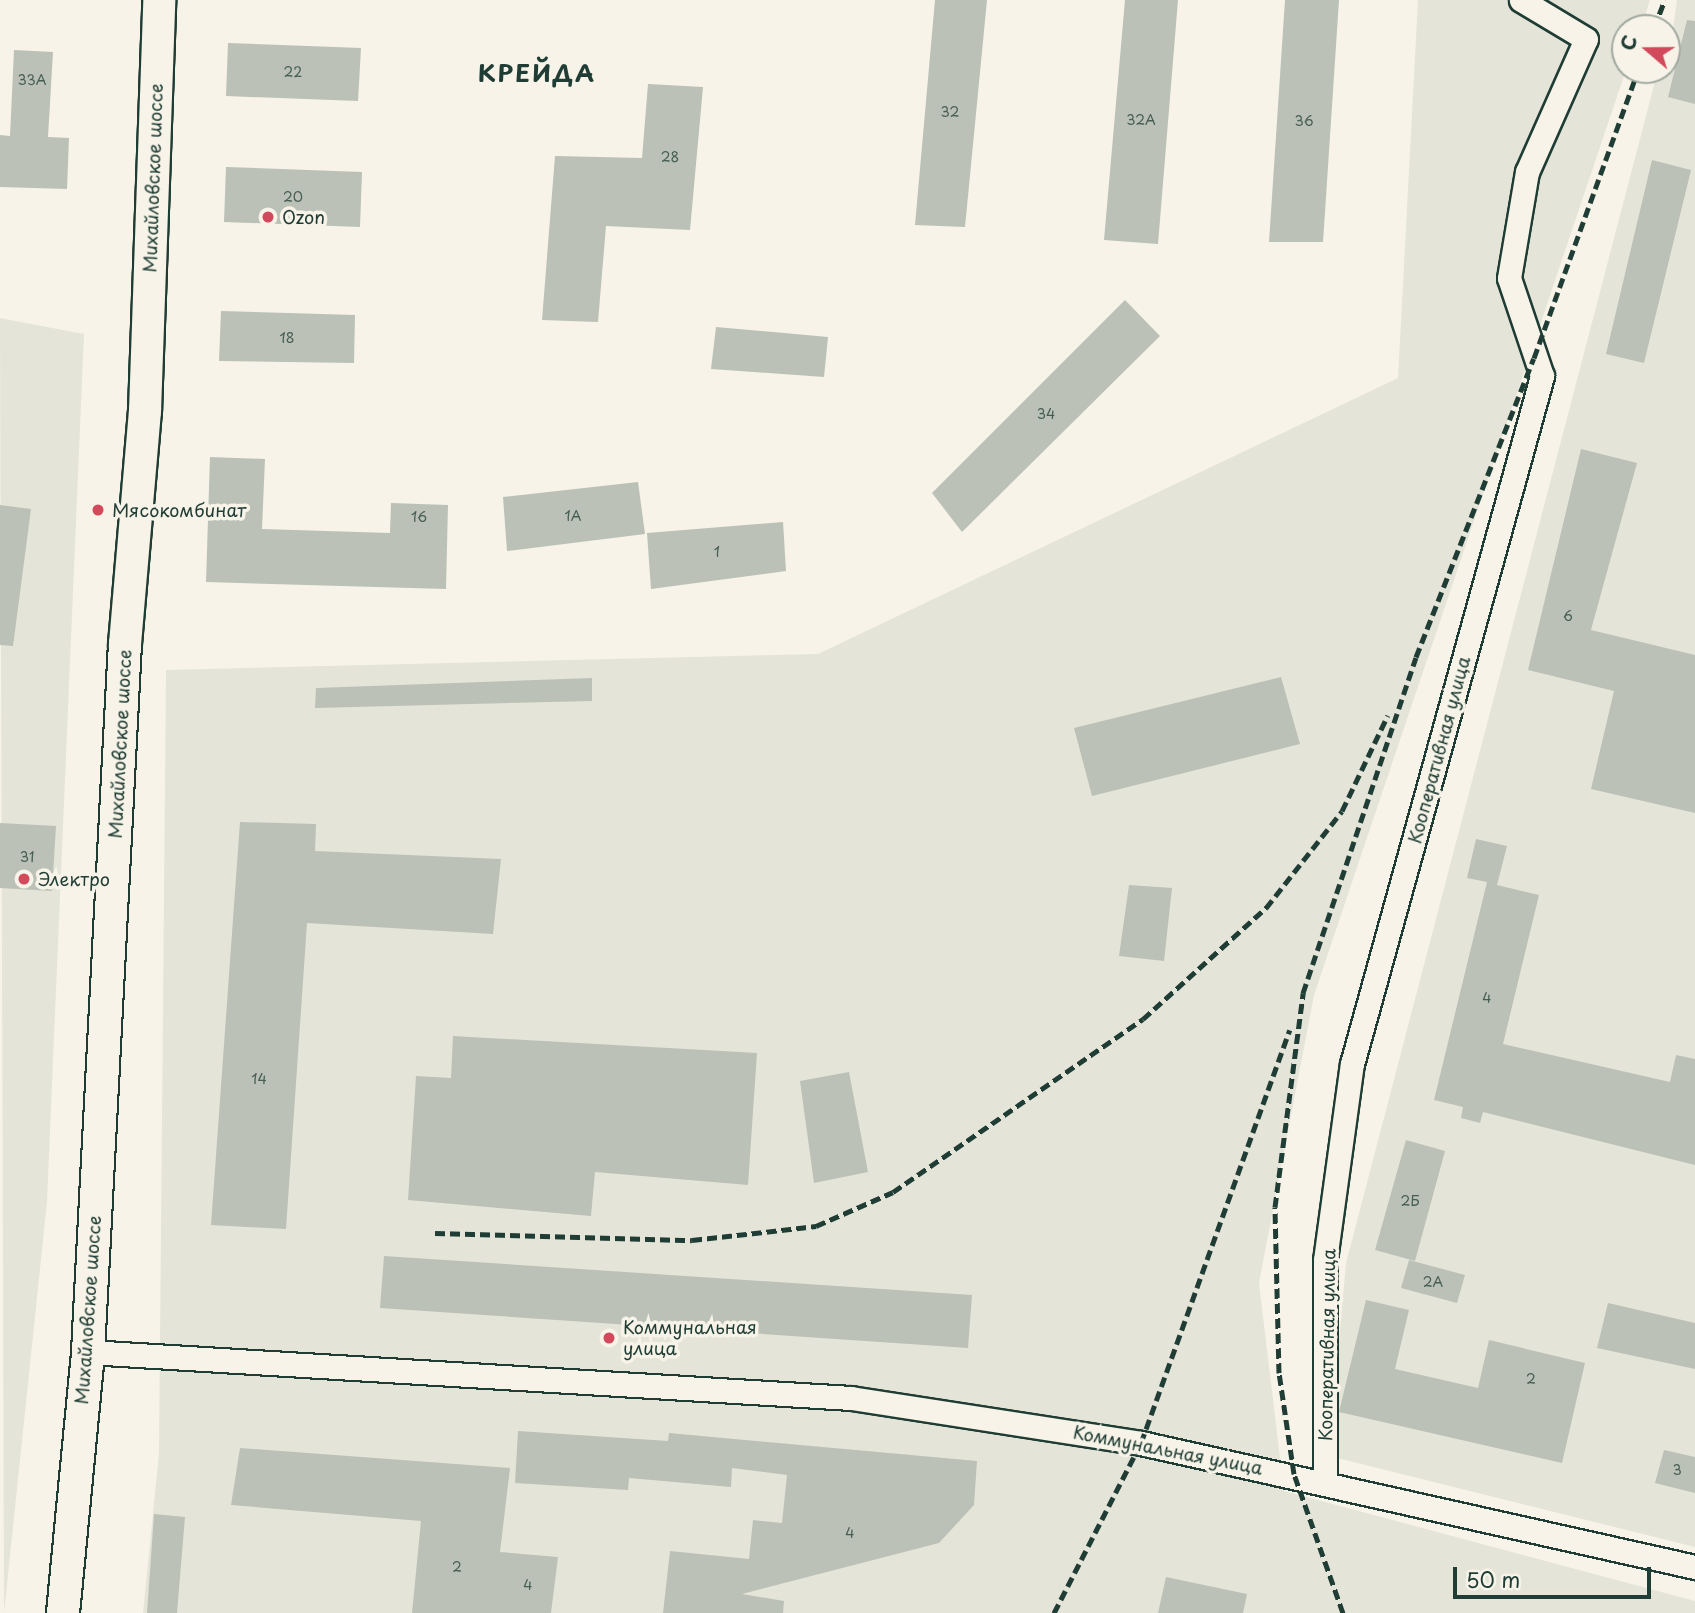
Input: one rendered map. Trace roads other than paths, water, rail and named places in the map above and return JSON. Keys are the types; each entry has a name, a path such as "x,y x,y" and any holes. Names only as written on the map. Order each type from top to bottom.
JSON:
{"main road":[{"name":"Михайловское шоссе","path":"63,1613 88,1352 125,644 145,411 159,0"}],"street":[{"name":"Кооперативная улица","path":"1325,1481 1325,1260 1352,1064 1542,376 1509,278 1527,172 1586,39 1521,0"},
{"name":"Коммунальная улица","path":"88,1352 850,1398 1141,1443 1325,1481 1695,1567"}],"railway":[{"path":"1660,14 1665,0"},
{"path":"1343,1613 1294,1474 1279,1373 1275,1207 1303,993 1416,657 1534,358 1633,84"},
{"path":"435,1233 692,1240 816,1226 893,1192 1143,1019 1266,908 1342,811 1388,715"},
{"path":"1054,1613 1141,1443 1290,1030"}],"place":[{"name":"Ozon","path":"268,217"},
{"name":"Мясокомбинат","path":"98,510"},
{"name":"Электро","path":"24,879"},
{"name":"Коммунальная улица","path":"609,1338"}],"district":[{"name":"КРЕЙДА","path":"537,73"}]}
